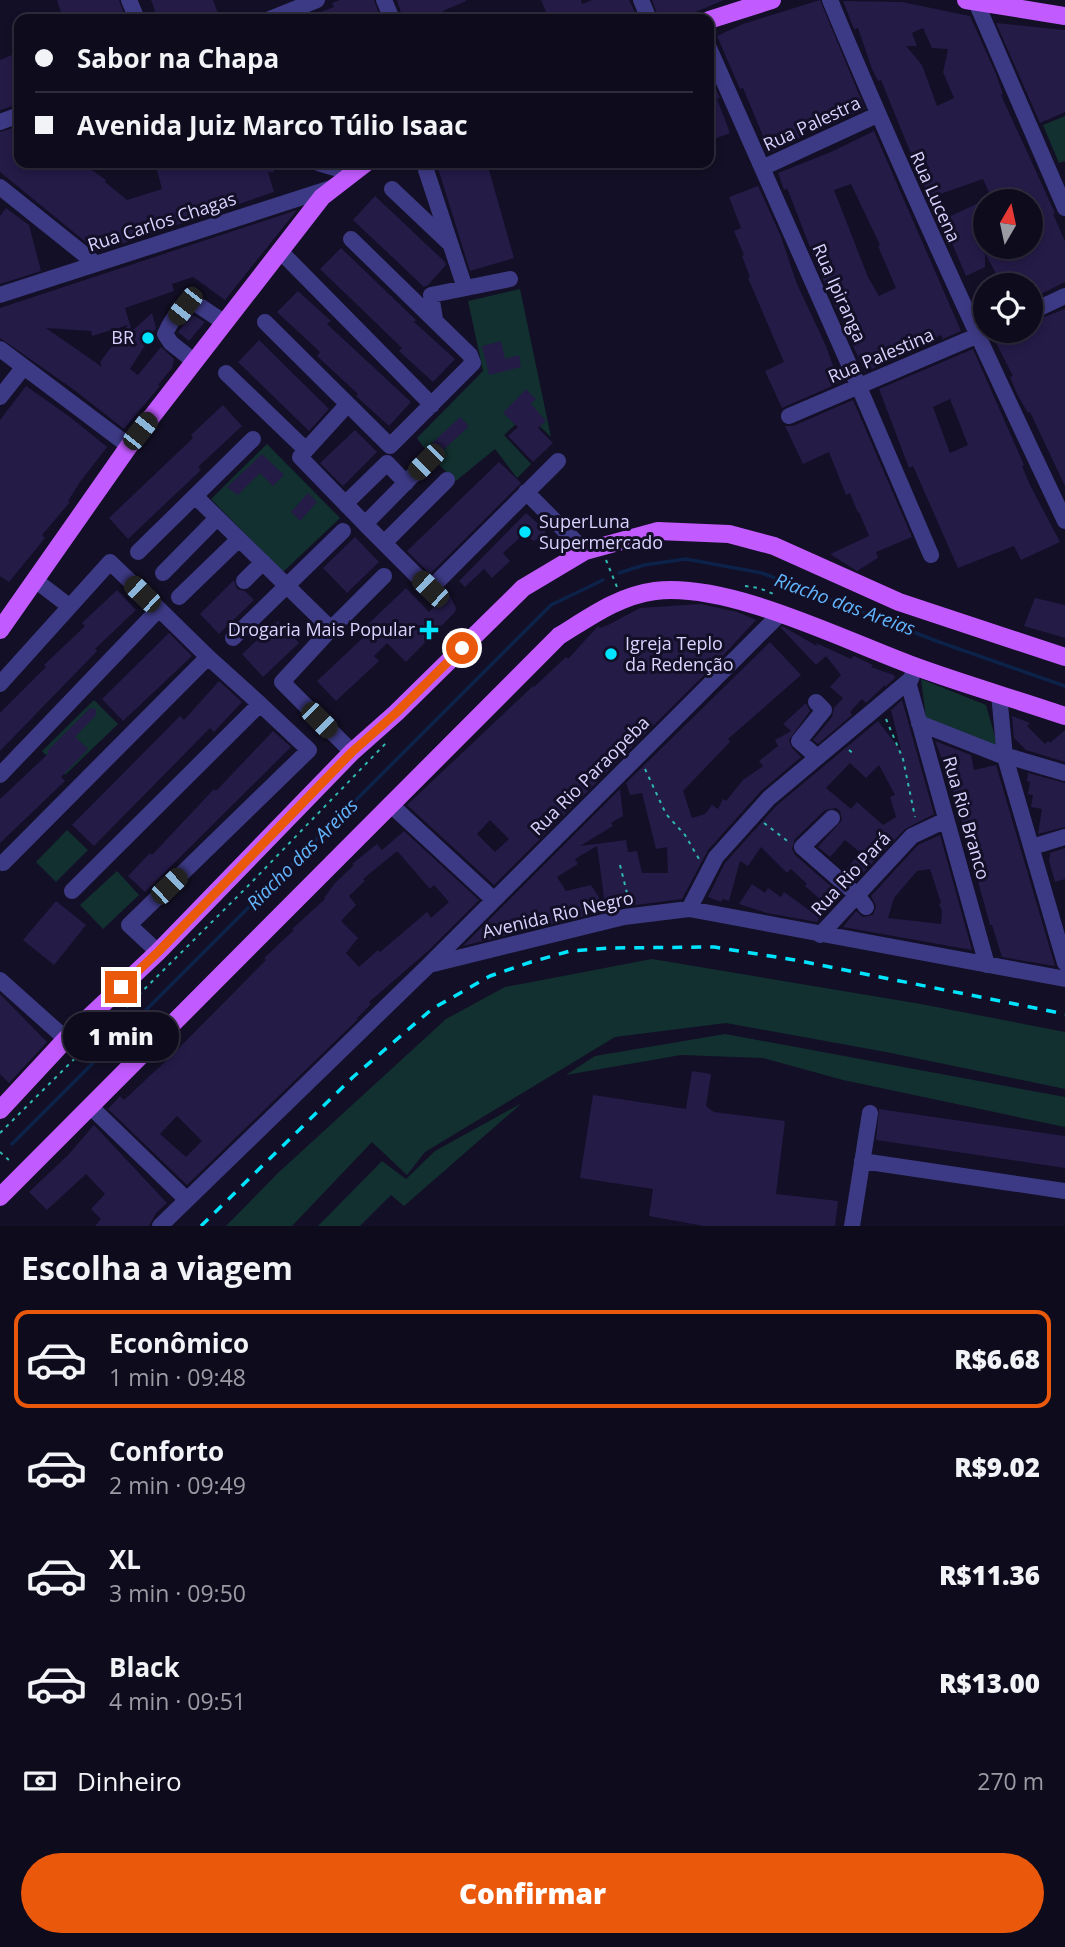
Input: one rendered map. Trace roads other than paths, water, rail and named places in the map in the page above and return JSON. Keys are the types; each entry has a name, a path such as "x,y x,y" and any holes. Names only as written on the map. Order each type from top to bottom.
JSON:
{"main road":[{"path":"714,18 772,0"},
{"path":"971,1 1065,16"},
{"path":"3,621 129,446 322,197 359,168"},
{"path":"0,1110 66,1039 158,952 352,752 396,713 523,588 585,551 658,531 729,534 774,546 899,602 1065,657"},
{"path":"0,1197 559,636 612,603 655,591 694,591 755,605 782,606 911,674 999,694 1065,716"}],"street":[{"path":"282,14 317,0"},
{"name":"Rua Lucena","path":"830,0 877,115 973,314"},
{"path":"1063,0 1065,16"},
{"path":"971,1 1065,208"},
{"name":"Rua Ipiranga","path":"714,59 931,555"},
{"name":"Rua Palestra","path":"762,168 877,115"},
{"path":"426,170 465,288"},
{"path":"0,187 96,263"},
{"name":"Rua Carlos Chagas","path":"0,295 335,187"},
{"path":"392,189 450,244"},
{"path":"265,322 390,446 473,363 470,355 435,319 351,239"},
{"path":"281,252 432,405"},
{"path":"435,319 431,295 510,279"},
{"path":"1043,306 1065,296"},
{"path":"195,362 171,343 165,334 185,306 193,303 198,305 225,323"},
{"name":"Rua Palestina","path":"789,416 973,337"},
{"name":"Rua Lucena","path":"986,343 1065,521"},
{"path":"0,349 129,446"},
{"path":"0,397 23,368"},
{"path":"226,373 306,450"},
{"path":"347,405 300,457 430,589 558,461"},
{"path":"138,552 253,439"},
{"path":"365,524 426,462"},
{"path":"346,503 387,463 406,483"},
{"path":"384,543 447,480"},
{"path":"526,492 585,551"},
{"path":"195,496 331,629"},
{"path":"163,573 217,517"},
{"path":"233,638 343,531"},
{"path":"179,597 239,540"},
{"path":"0,684 110,562 309,750 129,925 158,952"},
{"path":"244,582 263,562"},
{"path":"352,752 282,682 384,576"},
{"path":"35,580 69,606"},
{"name":"Rua Rio Paraopeba","path":"429,965 639,755 782,606"},
{"path":"0,775 159,609"},
{"path":"3,863 208,657"},
{"path":"689,909 716,857 769,798 880,705 911,674"},
{"name":"Rua Rio Branco","path":"911,674 919,723 986,965"},
{"path":"999,694 1005,756 1065,963"},
{"path":"816,702 824,710 799,741 817,757"},
{"path":"72,891 260,704"},
{"path":"919,723 1005,756 1065,773"},
{"path":"390,804 493,900"},
{"path":"832,818 803,847 862,901"},
{"name":"Rua Rio Pará","path":"820,935 862,901 912,836 946,820"},
{"path":"1031,847 1065,837"},
{"name":"Avenida Rio Negro","path":"429,965 633,916 689,909 1065,979"},
{"path":"160,1226 429,965"},
{"path":"0,980 66,1039"},
{"path":"91,1107 187,1200"},
{"path":"852,1226 870,1113"},
{"path":"862,1161 1065,1191"}],"waterway":[{"name":"Riacho das Areias","path":"619,573 644,565 686,559 762,573 939,642 1065,686"},
{"name":"Riacho das Areias","path":"12,1144 551,605 603,580"}],"railway":[{"path":"201,1226 353,1077 432,1009 490,976 570,951 714,947 795,960 1065,1014"}],"place":[{"name":"BR","path":"148,338"},
{"name":"SuperLuna Supermercado","path":"525,532"},
{"name":"Drogaria Mais Popular","path":"429,630"},
{"name":"Igreja Teplo da Redenção","path":"611,654"}]}
